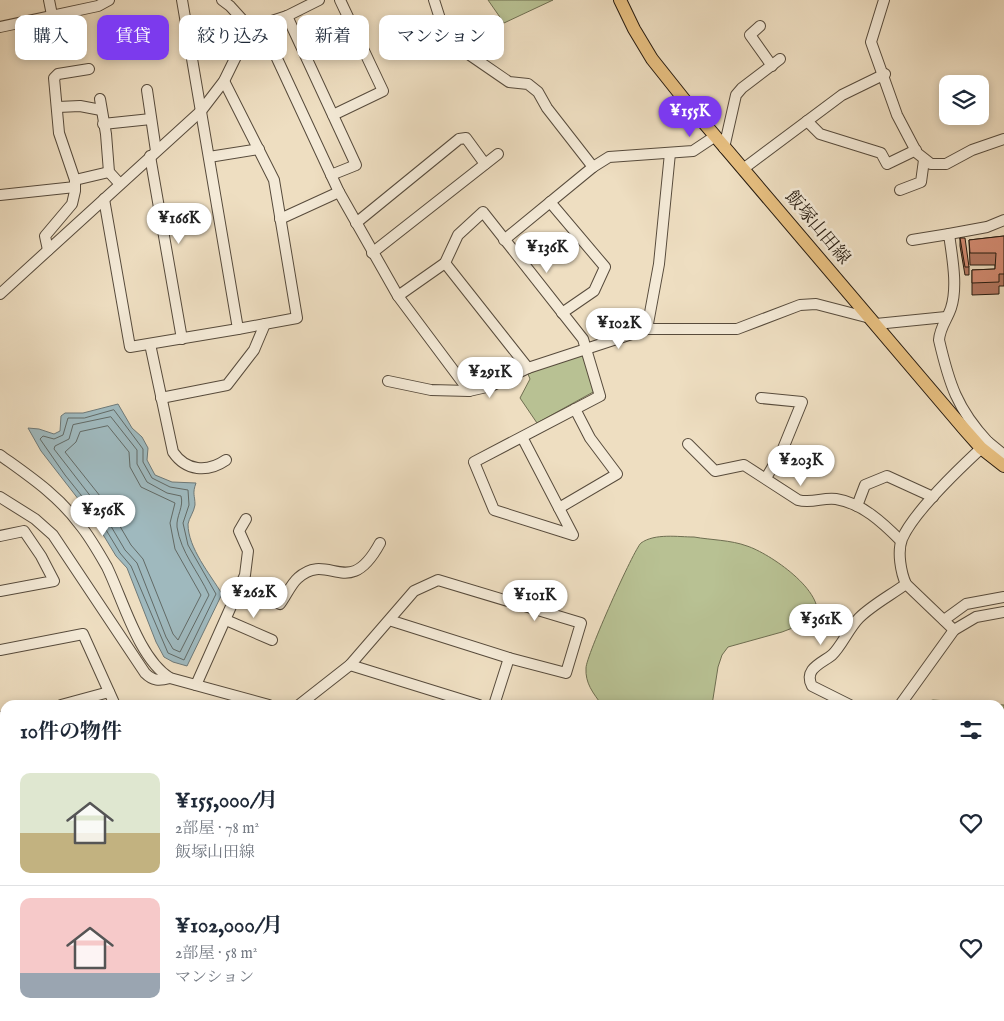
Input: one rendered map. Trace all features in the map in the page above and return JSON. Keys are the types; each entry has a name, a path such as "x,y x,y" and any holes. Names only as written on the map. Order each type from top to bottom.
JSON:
{"main road":[{"name":"飯塚山田線","path":"620,0 652,59 714,137 873,321 1004,466"}],"street":[{"path":"49,0 52,15 98,6 109,0"},
{"path":"182,0 238,329"},
{"path":"222,0 238,15"},
{"path":"319,0 287,16 356,165 331,175"},
{"path":"333,115 383,91 340,0"},
{"path":"434,0 443,28 461,50 509,82 528,84 538,92 547,108 593,167"},
{"path":"884,0 871,42 884,74 897,115 916,150 924,160 937,166 946,164 972,150 1004,139"},
{"path":"0,26 15,23"},
{"path":"724,148 736,95 776,63 750,35 760,26"},
{"path":"0,294 153,153 202,111 224,81 234,60"},
{"path":"278,60 339,192 372,253 398,296 469,391"},
{"path":"48,250 45,236 72,204 75,184 59,133 55,75 89,69"},
{"path":"743,169 842,95 884,74"},
{"path":"104,199 130,347 297,318 274,180 224,81"},
{"path":"147,90 153,153 182,339"},
{"path":"100,99 106,134 108,172 120,184"},
{"path":"58,108 80,106 101,110"},
{"path":"103,124 151,119"},
{"path":"807,120 820,134 881,153 887,164 916,150"},
{"path":"504,240 593,167 609,157 693,151 714,137"},
{"path":"356,223 459,139 466,138 485,164"},
{"path":"209,157 258,149"},
{"path":"647,329 659,264 670,152"},
{"path":"372,253 498,154"},
{"path":"900,190 921,182 924,160"},
{"path":"0,195 75,184 108,172"},
{"path":"280,219 339,192"},
{"path":"550,202 605,267 594,291 562,313"},
{"path":"398,296 445,263 458,235 483,212 583,339 600,396 474,462 494,510 573,534 522,437"},
{"path":"912,240 987,227 1004,220"},
{"path":"949,234 953,290 951,308 940,330 939,340 959,406 985,445 1004,455"},
{"path":"445,263 528,368"},
{"path":"388,381 431,390 469,391 491,386 528,368 647,329 737,329 749,327 782,311 816,304 873,321 946,317"},
{"path":"161,398 227,385 254,350 265,324"},
{"path":"150,344 173,452 180,463 194,468 205,468 218,465 226,460"},
{"path":"761,398 802,402 782,451 766,478"},
{"path":"559,508 617,474 590,438 575,409"},
{"path":"688,444 715,471 744,465 803,502 835,499 857,506 881,521 901,540"},
{"path":"954,630 906,584 902,575 901,540 933,497 985,445"},
{"path":"0,455 38,481 80,525 106,565 152,662 160,672 170,678 251,700"},
{"path":"857,506 865,485 887,476 933,497"},
{"path":"0,497 35,519 53,535 145,673 151,679 159,681 170,678"},
{"path":"196,685 245,575 248,551 238,531 246,519"},
{"path":"0,536 24,532 41,556 54,581 0,591"},
{"path":"234,603 260,595 280,604 297,578 315,570 354,572 363,568 372,559 380,543"},
{"path":"305,700 350,665 414,590 438,580 581,623 566,673 509,658 390,620"},
{"path":"831,700 812,686 810,682 812,668 818,662 833,654 846,633 860,617 906,584"},
{"path":"944,620 966,604 1004,597"},
{"path":"904,700 954,630 976,617 1004,612"},
{"path":"226,620 272,640"},
{"path":"0,650 83,634 113,700"},
{"path":"496,700 509,658"},
{"path":"350,665 463,700"},
{"path":"79,700 109,692"}],"green space":[{"path":"488,0 553,0 504,23 504,15 498,15"},
{"path":"578,353 585,355 595,391 537,423 520,398 530,379 528,374"},
{"path":"667,536 728,541 757,550 781,565 805,586 813,597 817,608 816,619 782,632 728,647 722,655 718,667 713,700 599,700 588,683 586,668 602,625 641,543 653,538"}],"water":[{"path":"118,404 132,428 142,437 148,448 147,460 155,475 172,482 196,483 194,492 195,505 188,524 189,533 200,560 222,594 187,666 164,657 156,642 127,568 116,556 93,518 41,451 28,428 54,434 60,431 61,416 65,413 83,413"}],"building":[{"path":"1004,236 1004,274 999,274 999,282 972,283 972,270 995,269 996,253 970,253 969,240"},
{"path":"960,238 965,238 969,267 965,267"}]}
